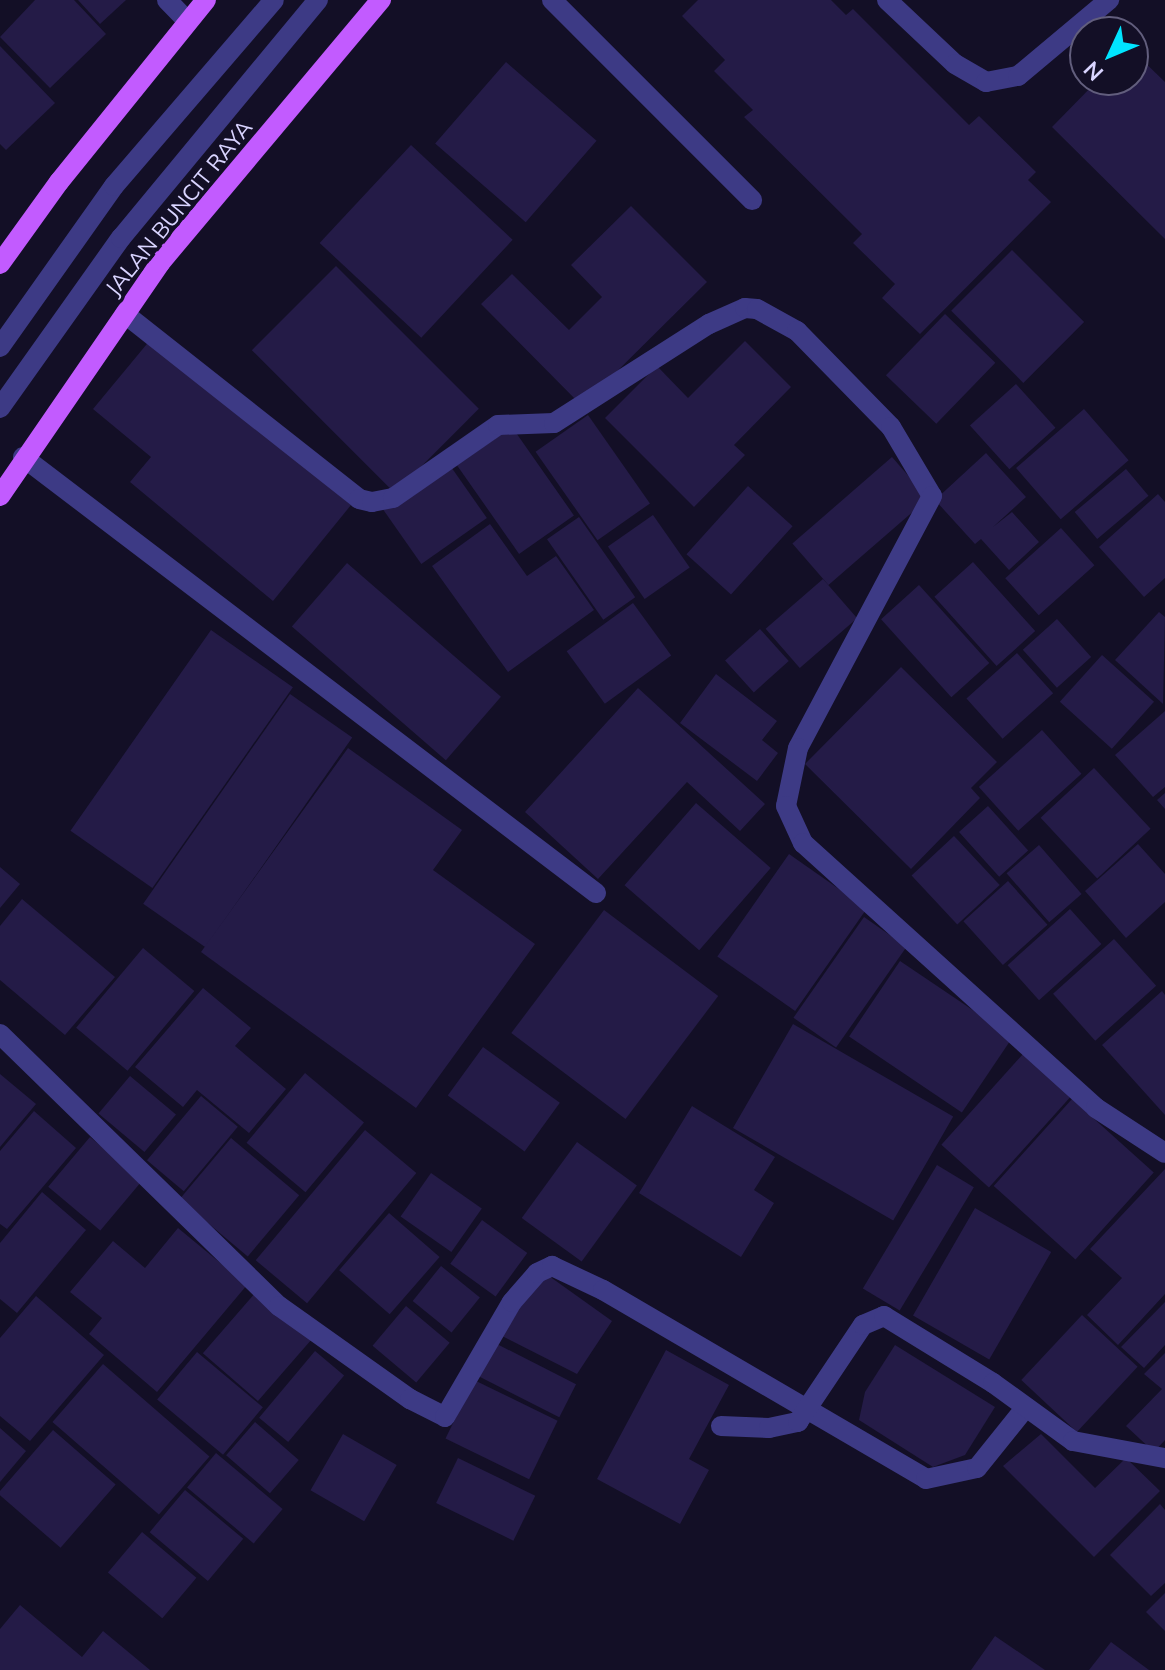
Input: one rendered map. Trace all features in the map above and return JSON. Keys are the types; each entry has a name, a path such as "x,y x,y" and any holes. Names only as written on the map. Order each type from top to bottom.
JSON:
{"main road":[{"path":"0,264 206,0"},
{"name":"JALAN BUNCIT RAYA","path":"0,496 23,457 160,263 381,0"}],"street":[{"path":"167,0 187,21"},
{"path":"0,347 114,186 274,0"},
{"path":"0,408 121,238 318,0"},
{"path":"552,0 752,200"},
{"path":"887,0 955,64 986,82 1018,76 1109,0"},
{"path":"125,314 335,480 372,502 393,498 498,425 554,423 709,324 745,308 757,309 797,331 891,427 932,496 798,748 786,806 803,843 1096,1108 1165,1153"},
{"path":"23,457 596,893"},
{"path":"0,1034 279,1306 410,1399 445,1417 512,1302 537,1273 552,1266 603,1290 926,1479 977,1468 1026,1407"},
{"path":"721,1426 769,1428 798,1422 809,1410 863,1325 884,1316 1026,1407 1073,1441 1165,1458"}],"building":[{"path":"35,0 74,0 106,34 50,88 0,37"},
{"path":"78,0 126,0 100,24"},
{"path":"698,0 831,0 846,15 853,9 969,125 979,116 1036,172 1028,180 1051,202 920,334 882,298 895,284 853,243 862,234 744,117 753,110 714,71 725,60 682,16"},
{"path":"0,46 55,103 6,150 0,144"},
{"path":"506,62 597,141 526,222 435,144"},
{"path":"1149,66 1165,82 1165,239 1052,127 1082,96 1149,96"},
{"path":"411,145 513,240 421,338 320,243"},
{"path":"631,206 707,282 582,406 481,304 512,274 569,330 602,297 571,265"},
{"path":"1012,250 1084,322 1023,383 951,311"},
{"path":"336,266 479,409 395,493 252,350"},
{"path":"945,314 995,363 936,424 886,375"},
{"path":"151,339 351,505 273,601 130,482 151,457 93,409"},
{"path":"745,341 791,387 734,445 745,455 694,507 605,418 657,366 688,398"},
{"path":"1016,384 1055,428 1009,469 970,425"},
{"path":"1084,409 1129,460 1061,519 1016,468"},
{"path":"588,415 650,503 598,540 536,452"},
{"path":"512,427 574,515 519,554 457,465"},
{"path":"986,453 1026,497 993,527 1012,512 1039,542 1009,570 981,539 975,544 935,500"},
{"path":"892,457 928,499 828,585 792,544"},
{"path":"449,464 487,518 421,564 383,510"},
{"path":"1126,469 1148,496 1097,539 1075,512"},
{"path":"748,486 793,526 731,595 686,554"},
{"path":"1158,494 1165,502 1165,578 1144,597 1099,547"},
{"path":"653,515 690,567 645,599 608,547"},
{"path":"579,517 635,597 603,620 547,539"},
{"path":"490,524 527,576 556,556 594,610 508,672 432,566"},
{"path":"1061,528 1094,565 1039,615 1005,578"},
{"path":"973,562 1035,631 997,666 934,597"},
{"path":"347,563 501,697 446,760 292,626"},
{"path":"823,579 857,618 800,668 766,629"},
{"path":"919,585 989,663 951,697 881,619"},
{"path":"633,603 671,656 605,704 567,651"},
{"path":"1159,612 1165,617 1163,704 1115,660"},
{"path":"1057,619 1091,657 1057,688 1023,650"},
{"path":"760,629 789,661 754,692 725,660"},
{"path":"211,630 293,687 152,888 70,831"},
{"path":"1017,653 1053,693 1003,739 966,699"},
{"path":"1102,655 1154,702 1112,749 1060,702"},
{"path":"901,667 997,762 971,788 980,798 911,869 805,764"},
{"path":"716,674 777,721 762,740 778,753 757,781 680,723"},
{"path":"638,688 765,804 740,831 687,782 598,879 525,812"},
{"path":"290,694 352,738 205,947 143,904"},
{"path":"1165,711 1165,787 1153,797 1115,755"},
{"path":"1042,730 1081,774 1018,831 979,787"},
{"path":"348,748 462,830 433,870 535,944 416,1108 201,952"},
{"path":"1094,768 1151,829 1097,878 1041,818"},
{"path":"1165,793 1165,809 1157,800"},
{"path":"696,803 771,868 699,950 624,885"},
{"path":"988,806 1028,851 999,877 959,832"},
{"path":"954,836 1000,885 957,925 912,876"},
{"path":"1138,844 1165,874 1165,902 1126,938 1085,891"},
{"path":"1039,845 1082,894 1049,922 1007,873"},
{"path":"789,854 867,908 795,1011 717,956"},
{"path":"0,867 20,884 0,908"},
{"path":"1008,881 1047,925 1003,965 963,921"},
{"path":"22,899 115,977 65,1035 0,980 0,926"},
{"path":"1070,909 1101,944 1039,1000 1008,965"},
{"path":"604,910 718,996 626,1119 511,1033"},
{"path":"864,917 907,947 836,1048 793,1018"},
{"path":"1114,939 1156,986 1095,1041 1053,994"},
{"path":"143,948 194,991 127,1071 76,1028"},
{"path":"900,961 1013,1037 962,1112 849,1036"},
{"path":"203,988 251,1028 235,1046 286,1089 249,1133 197,1090 183,1107 135,1067"},
{"path":"1162,991 1165,995 1165,1115 1102,1045"},
{"path":"793,1024 953,1116 893,1220 733,1128"},
{"path":"483,1047 560,1103 525,1151 448,1096"},
{"path":"1023,1054 1071,1097 989,1187 941,1145"},
{"path":"305,1073 364,1122 305,1192 247,1143"},
{"path":"0,1074 36,1104 0,1147"},
{"path":"130,1076 176,1115 144,1152 99,1114"},
{"path":"201,1096 238,1127 184,1191 147,1160"},
{"path":"1072,1099 1154,1173 1075,1260 994,1186"},
{"path":"692,1106 775,1157 754,1190 774,1203 741,1257 639,1193"},
{"path":"34,1111 76,1148 7,1229 0,1224 0,1151"},
{"path":"365,1130 416,1173 307,1303 256,1260"},
{"path":"90,1137 142,1181 100,1231 48,1187"},
{"path":"231,1138 299,1195 248,1256 180,1199"},
{"path":"577,1142 637,1185 582,1262 522,1218"},
{"path":"937,1165 974,1187 900,1311 863,1288"},
{"path":"1165,1169 1165,1294 1118,1345 1087,1315 1122,1278 1090,1249"},
{"path":"431,1173 482,1209 451,1252 401,1216"},
{"path":"42,1192 86,1230 17,1313 0,1299 0,1243"},
{"path":"975,1208 1051,1252 989,1359 913,1315"},
{"path":"389,1213 440,1257 390,1314 339,1270"},
{"path":"482,1220 527,1253 496,1297 450,1264"},
{"path":"178,1228 247,1285 157,1392 89,1334 102,1318 70,1292 113,1241 145,1268"},
{"path":"441,1266 480,1297 452,1332 413,1301"},
{"path":"542,1271 612,1321 577,1374 498,1334"},
{"path":"256,1292 311,1340 258,1401 203,1353"},
{"path":"36,1296 104,1355 30,1441 0,1416 0,1338"},
{"path":"1165,1302 1165,1345 1144,1368 1121,1347"},
{"path":"406,1306 450,1343 416,1382 373,1346"},
{"path":"1082,1315 1138,1367 1077,1432 1021,1380"},
{"path":"495,1343 576,1384 559,1417 478,1376"},
{"path":"895,1345 995,1407 965,1455 933,1467 859,1420 865,1392"},
{"path":"666,1350 729,1385 689,1459 709,1470 680,1524 597,1479"},
{"path":"315,1351 344,1375 288,1442 259,1418"},
{"path":"197,1352 263,1407 223,1455 157,1399"},
{"path":"1165,1353 1165,1440 1154,1452 1126,1426 1162,1389 1144,1374"},
{"path":"103,1364 209,1457 159,1515 52,1422"},
{"path":"474,1380 558,1421 529,1479 446,1438"},
{"path":"255,1422 299,1460 270,1493 226,1455"},
{"path":"0,1428 26,1451 0,1482"},
{"path":"53,1430 116,1484 61,1548 0,1495 0,1491"},
{"path":"343,1434 397,1465 364,1521 310,1490"},
{"path":"1041,1434 1095,1488 1126,1458 1160,1491 1094,1557 1003,1466"},
{"path":"216,1453 283,1509 254,1543 187,1487"},
{"path":"458,1458 535,1496 513,1541 436,1503"},
{"path":"185,1490 243,1539 208,1581 150,1532"},
{"path":"1160,1504 1165,1510 1165,1583 1151,1596 1110,1555"},
{"path":"142,1532 196,1578 162,1618 108,1573"},
{"path":"1165,1593 1165,1631 1146,1612"},
{"path":"20,1605 82,1657 103,1631 150,1670 0,1670 0,1629"},
{"path":"995,1636 1045,1670 971,1670"},
{"path":"1111,1642 1149,1670 1089,1670"}]}
